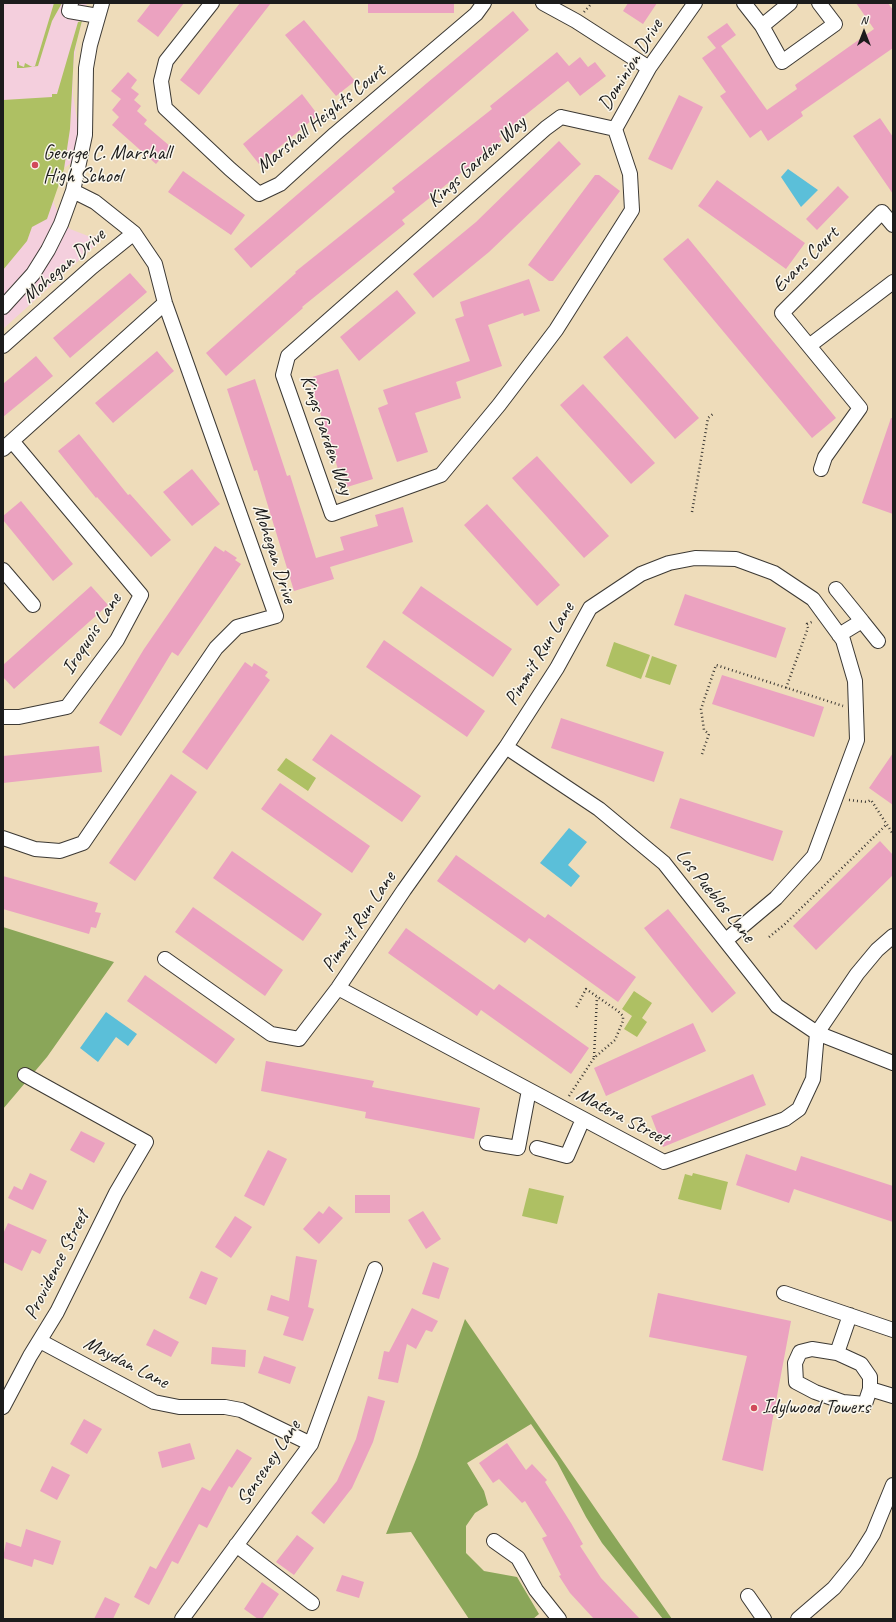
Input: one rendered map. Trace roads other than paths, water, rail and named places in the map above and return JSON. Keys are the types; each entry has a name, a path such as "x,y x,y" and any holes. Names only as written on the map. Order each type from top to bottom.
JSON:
{"street":[{"path":"3,307 33,274 48,250 61,224 73,191 85,135 86,68 90,45 100,10 68,11 71,3"},
{"name":"Marshall Heights Court","path":"212,3 166,61 161,81 165,108 259,194 280,184 335,134 476,14 484,3"},
{"path":"543,3 576,21 649,68"},
{"name":"Dominion Drive","path":"615,129 649,68 695,3"},
{"path":"744,3 762,26 782,62 834,24 819,3"},
{"path":"762,26 790,3"},
{"name":"Kings Garden Way","path":"562,117 615,129 630,174 632,210 556,330 499,405 441,475 332,514 283,375 288,356 556,121 562,117"},
{"name":"Mohegan Drive","path":"3,838 41,850 60,851 82,843 216,648 237,627 276,616 165,303 155,264 134,233 95,202 73,191"},
{"name":"Evans Court","path":"810,346 782,313 882,212 893,225"},
{"name":"Mohegan Drive","path":"3,346 92,267 134,233"},
{"path":"821,469 825,457 860,408 810,346 893,282"},
{"name":"Iroquois Lane","path":"3,717 19,717 67,707 117,640 141,596 8,445 165,303"},
{"name":"Pimmit Run Lane","path":"165,959 271,1034 299,1039 338,988 404,890 506,747 557,668 590,608 642,574 669,562 695,558 736,559 774,573 813,600 843,640 855,681 857,740 814,856 776,898 726,940"},
{"path":"3,570 33,605"},
{"path":"836,589 878,641"},
{"path":"839,635 862,621"},
{"name":"Los Pueblos Lane","path":"506,747 599,809 664,863 777,1006 817,1033 893,1063"},
{"name":"Matera Street","path":"338,988 664,1162 785,1119 799,1109 813,1079 817,1033 857,974 877,950 893,936"},
{"name":"Providence Street","path":"3,1407 57,1312 116,1193 146,1142 25,1075"},
{"path":"487,1143 518,1148 529,1090"},
{"path":"537,1148 567,1156 583,1119"},
{"name":"Senseney Lane","path":"182,1619 311,1444 375,1269"},
{"path":"784,1293 893,1330"},
{"path":"837,1353 850,1316"},
{"name":"Maydan Lane","path":"40,1341 154,1402 179,1408 225,1407 241,1410 311,1444"},
{"path":"812,1349 837,1353 862,1364 870,1377 870,1389 866,1404 843,1402 815,1392 796,1382 795,1363 800,1352 812,1349"},
{"path":"870,1389 893,1396"},
{"path":"798,1619 834,1588 856,1561 873,1534 893,1485"},
{"path":"494,1541 518,1558 536,1590 559,1619"},
{"path":"236,1545 312,1604"},
{"path":"748,1596 764,1619"}],"water":[{"path":"788,169 818,190 801,207 781,177"},
{"path":"569,828 587,842 568,865 580,876 571,887 540,863"},
{"path":"106,1012 137,1034 128,1046 116,1037 98,1062 80,1048"}],"place":[{"name":"George C. Marshall High School","path":"35,165"},
{"name":"Idylwood Towers","path":"754,1408"}]}
